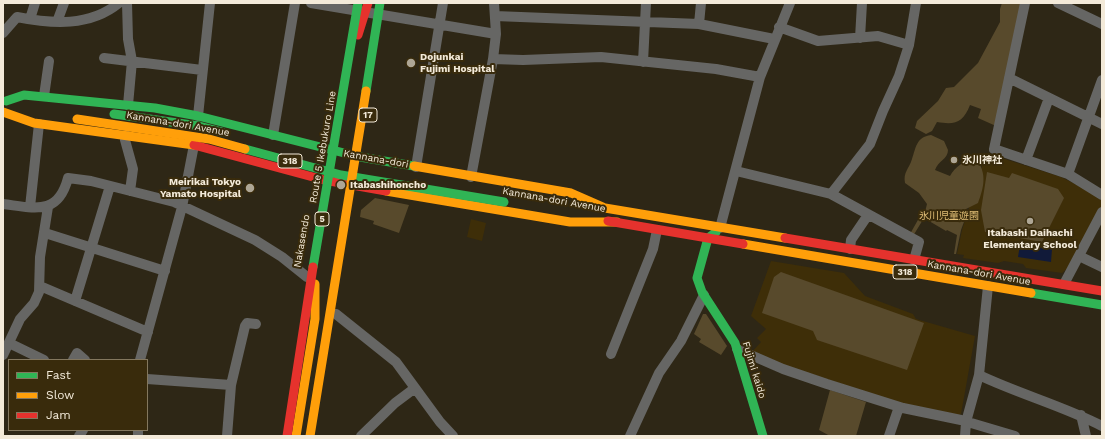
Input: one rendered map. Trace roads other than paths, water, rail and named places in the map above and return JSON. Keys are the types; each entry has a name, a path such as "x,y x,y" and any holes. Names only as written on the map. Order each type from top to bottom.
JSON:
{"main road":[{"name":"5","path":"310,436 380,3"},
{"name":"17","path":"317,436 355,186 388,3"},
{"name":"Nakasendo","path":"280,436 306,277 356,5"},
{"name":"Route 5 Ikebukuro Line","path":"287,436 306,307 356,5"},
{"path":"340,92 367,7"},
{"path":"4,101 24,95 155,108 198,116 360,157 571,193 603,207"},
{"name":"Kannana-dori Avenue","path":"4,101 210,139 341,174 505,197 657,230 1102,305"},
{"path":"3,112 39,124 194,145 324,180 355,186 570,222 617,222"},
{"name":"Kannana-dori Avenue","path":"3,112 78,114"},
{"name":"318","path":"78,114 98,112 199,126 229,134"},
{"name":"Kannana-dori","path":"321,159 366,169"},
{"name":"Kannana-dori","path":"403,176 505,197"},
{"name":"Kannana-dori Avenue","path":"566,202 1102,291"},
{"name":"5","path":"296,436 315,319 316,224"},
{"name":"17","path":"313,436 345,238 349,227"},
{"path":"708,238 720,228"},
{"name":"Fujimi kaido","path":"708,238 696,278 704,295 737,349 763,436"}],"street":[{"path":"30,19 35,3"},
{"path":"58,22 64,3"},
{"path":"3,33 17,17 58,22 92,19 119,3"},
{"path":"127,3 128,39 132,61 128,105"},
{"path":"198,116 210,3"},
{"path":"273,136 295,3"},
{"path":"311,3 356,5 367,7 386,14 439,25 496,34"},
{"path":"416,167 443,3"},
{"path":"471,177 493,59 496,34 494,3"},
{"path":"643,62 646,3"},
{"path":"699,24 702,3"},
{"path":"720,228 760,77 774,39 790,3"},
{"path":"860,38 862,3"},
{"path":"831,194 870,144 882,111 898,80 909,45 916,3"},
{"path":"1025,3 1009,78 1007,81 994,149 1068,174 1102,195"},
{"path":"1058,3 1102,24"},
{"path":"495,16 699,24 774,39"},
{"path":"779,28 818,41 878,36 909,45"},
{"path":"104,58 202,70"},
{"path":"493,59 523,60 601,58 716,69 760,77"},
{"path":"44,96 49,61"},
{"path":"1009,78 1102,124"},
{"path":"1068,174 1102,80"},
{"path":"1026,160 1049,98"},
{"path":"30,207 39,124"},
{"path":"126,135 125,140 133,169 130,191"},
{"path":"140,359 182,206 194,145"},
{"path":"736,171 831,194 918,242 914,260"},
{"path":"3,204 48,207 60,197 65,190 68,178 110,186 174,202 255,240 282,257 306,277"},
{"path":"75,301 110,186"},
{"path":"3,355 20,319 34,303 40,286 40,256 45,233 48,207"},
{"path":"1064,284 1102,212"},
{"path":"850,249 851,240 868,214"},
{"path":"610,354 653,249 657,230"},
{"path":"45,233 165,271"},
{"path":"1079,256 1102,267"},
{"path":"40,286 148,332"},
{"path":"965,436 966,422 979,375 988,286"},
{"path":"630,436 659,373 681,341 704,295"},
{"path":"336,314 396,362 440,422 453,436"},
{"path":"227,436 231,385 245,326 247,323 256,324"},
{"path":"9,342 41,359"},
{"path":"737,349 819,382 899,407 966,422 1015,436"},
{"path":"74,359 77,352 84,359"},
{"path":"979,375 1021,394 1081,415 1102,426"},
{"path":"148,379 231,385"},
{"path":"361,436 395,403 415,388"},
{"path":"889,436 899,407"},
{"path":"1081,415 1086,436"}],"water":[{"path":"1020,245 1052,249 1051,262 1018,257"}],"place":[{"name":"Dojunkai Fujimi Hospital","path":"411,63"},
{"name":"氷川神社","path":"954,160"},
{"name":"Itabashihoncho","path":"341,185"},
{"name":"Meirikai Tokyo Yamato Hospital","path":"250,188"},
{"name":"Itabashi Daihachi Elementary School","path":"1030,221"}],"park label":[{"name":"氷川児童遊園","path":"949,216"}]}
